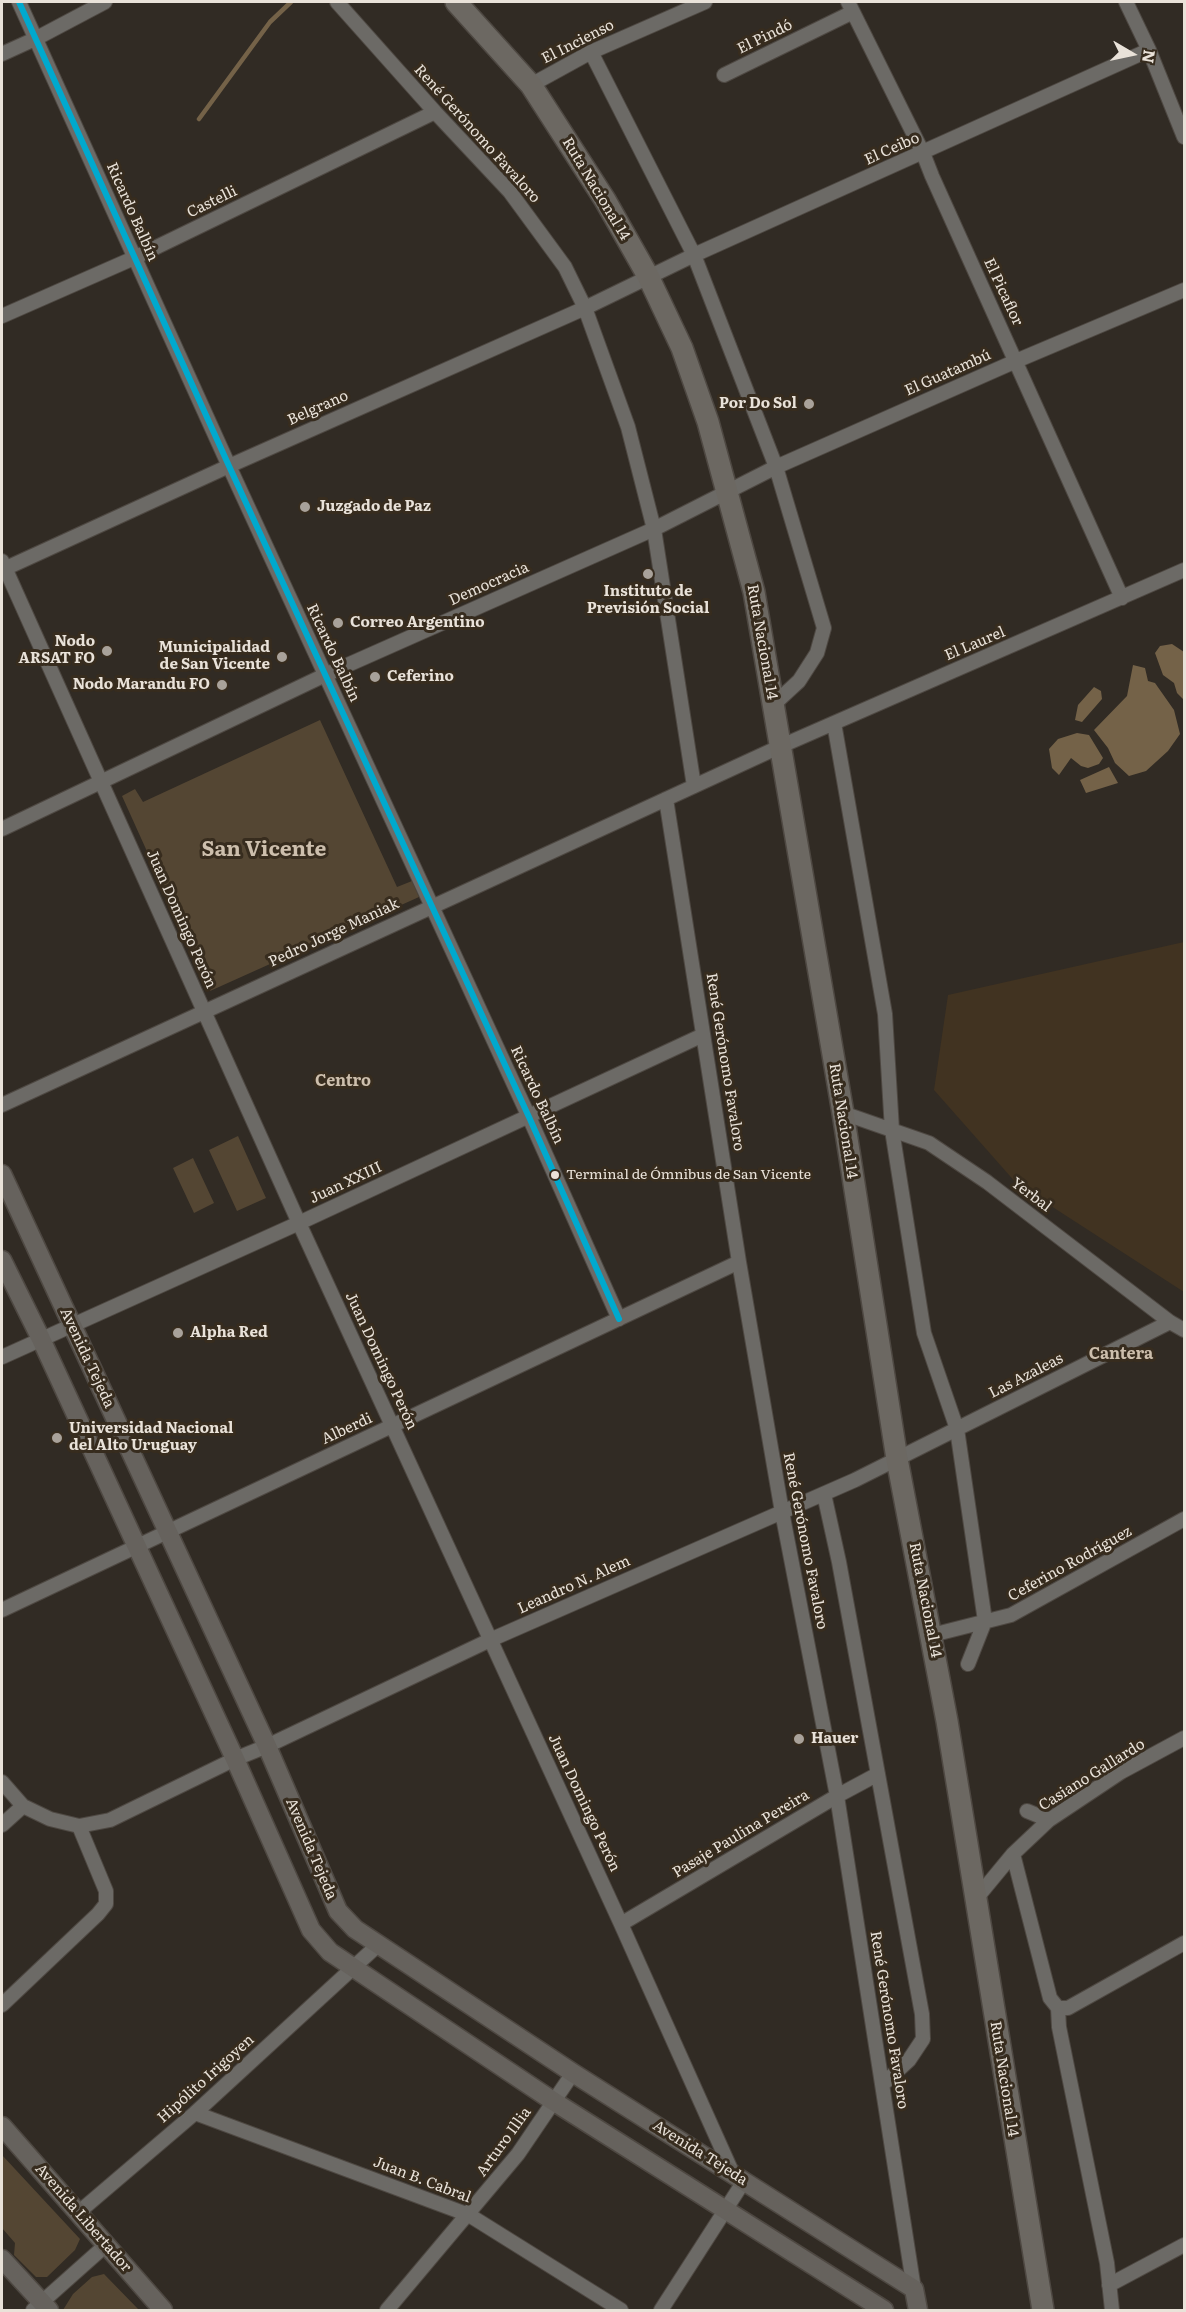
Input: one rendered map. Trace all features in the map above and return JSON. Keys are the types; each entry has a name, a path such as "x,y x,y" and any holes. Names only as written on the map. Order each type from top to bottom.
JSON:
{"highway":[{"name":"Ruta Nacional 14","path":"456,2 531,84 605,200 648,276 682,348 708,422 754,592 843,1113 897,1459 932,1635 1043,2310"}],"main road":[{"name":"Avenida Tejeda","path":"4,1187 169,1532 267,1746 338,1911 355,1929 573,2073 914,2289"},
{"path":"2,1260 41,1339 235,1759 311,1930 330,1952 553,2101 884,2310"},
{"name":"Avenida Libertador","path":"2,2126 163,2310"},
{"path":"2,2259 41,2308"},
{"path":"914,2289 918,2310"}],"street":[{"name":"Ricardo Balbín","path":"19,2 229,466 529,1117 619,1319"},
{"path":"2,54 105,2"},
{"name":"René Gerónomo Favaloro","path":"337,2 510,192 565,267 585,308 628,427 654,530 694,786"},
{"name":"El Incienso","path":"531,84 591,52 705,2"},
{"path":"1126,2 1149,50 1185,137"},
{"name":"El Pindó","path":"724,75 850,7"},
{"name":"El Picaflor","path":"850,7 923,153 1122,598"},
{"name":"El Ceibo","path":"648,276 1149,50"},
{"path":"591,52 694,255 776,467 824,628 817,653 799,681 773,705"},
{"name":"Castelli","path":"2,316 134,258 435,112"},
{"name":"Belgrano","path":"3,567 585,308 648,276"},
{"name":"El Guatambú","path":"728,492 776,467 1016,361 1185,290"},
{"name":"Democracia","path":"2,829 325,675 654,530 728,492"},
{"name":"Juan Domingo Perón","path":"3,567 299,1223 739,2178"},
{"name":"El Laurel","path":"779,747 1185,570"},
{"path":"834,723 885,1014 892,1130 924,1333 957,1429 985,1622 968,1664"},
{"name":"Pedro Jorge Maniak","path":"2,1105 779,747"},
{"name":"René Gerónomo Favaloro","path":"666,799 739,1262 782,1512 837,1796 914,2289"},
{"name":"Juan XXIII","path":"2,1357 299,1223 703,1035"},
{"name":"Yerbal","path":"843,1113 929,1143 987,1182 1170,1322 1185,1330"},
{"name":"Alberdi","path":"2,1610 739,1262"},
{"name":"Las Azaleas","path":"897,1459 1170,1322"},
{"name":"Leandro N. Alem","path":"235,1759 490,1640 824,1494 897,1459"},
{"path":"824,1494 841,1573 922,2014 923,2039 909,2060 883,2084"},
{"name":"Ceferino Rodríguez","path":"932,1635 1011,1615 1185,1519"},
{"name":"Casiano Gallardo","path":"975,1900 1013,1854 1049,1820 1121,1772 1185,1738"},
{"path":"2,1782 23,1806 50,1820 79,1826 110,1820 235,1759"},
{"name":"Pasaje Paulina Pereira","path":"621,1924 878,1774"},
{"path":"2,1825 23,1806"},
{"path":"1027,1810 1049,1820"},
{"path":"2,2005 106,1905 106,1891 79,1826"},
{"path":"1013,1854 1050,1998 1058,2008 1059,2027 1107,2263 1112,2310"},
{"path":"1058,2008 1068,2008 1185,1943"},
{"name":"Hipólito Irigoyen","path":"79,2212 195,2113 378,1944"},
{"name":"Arturo Illia","path":"387,2310 518,2154 573,2073"},
{"name":"Juan B. Cabral","path":"195,2113 469,2215 621,2310"},
{"path":"661,2310 726,2211 739,2178"},
{"path":"41,2308 106,2245"},
{"path":"1109,2285 1185,2245"}],"shaded area":[{"path":"1172,644 1184,652 1184,700 1177,693 1174,683 1163,675 1155,653 1160,646"},
{"path":"1133,665 1145,668 1148,681 1155,683 1174,710 1180,734 1168,751 1146,771 1129,776 1115,763 1108,748 1094,730 1127,696"},
{"path":"1094,687 1101,691 1102,699 1082,722 1075,720 1078,705"},
{"path":"320,720 397,887 412,881 419,897 210,991 122,796 135,789 143,802"},
{"path":"1077,733 1089,735 1103,758 1099,764 1088,768 1081,766 1071,758 1059,775 1052,768 1049,749 1058,739"},
{"path":"1109,767 1118,783 1086,793 1080,780"},
{"path":"1184,942 1184,1292 1017,1184 934,1090 948,995"},
{"path":"238,1136 266,1198 237,1211 209,1150"},
{"path":"193,1158 214,1203 194,1213 173,1168"},
{"path":"2,2155 80,2239 75,2250 47,2277 36,2277 14,2255 15,2243 2,2228"},
{"path":"104,2274 139,2310 63,2310 73,2294 92,2277"}],"waterway":[{"path":"199,119 270,22 291,2"}],"transit line":[{"path":"19,2 229,466 529,1117 619,1319"}],"place":[{"name":"Por Do Sol","path":"809,404"},
{"name":"Juzgado de Paz","path":"305,507"},
{"name":"Instituto de Previsión Social","path":"648,574"},
{"name":"Correo Argentino","path":"338,623"},
{"name":"Nodo ARSAT FO","path":"107,651"},
{"name":"Municipalidad de San Vicente","path":"282,657"},
{"name":"Ceferino","path":"375,677"},
{"name":"Nodo Marandu FO","path":"222,685"},
{"name":"Terminal de Ómnibus de San Vicente","path":"555,1175"},
{"name":"Alpha Red","path":"178,1333"},
{"name":"Universidad Nacional del Alto Uruguay","path":"57,1438"},
{"name":"Hauer","path":"799,1739"}],"district":[{"name":"San Vicente","path":"264,850"},
{"name":"Centro","path":"343,1081"},
{"name":"Cantera","path":"1121,1354"}]}
